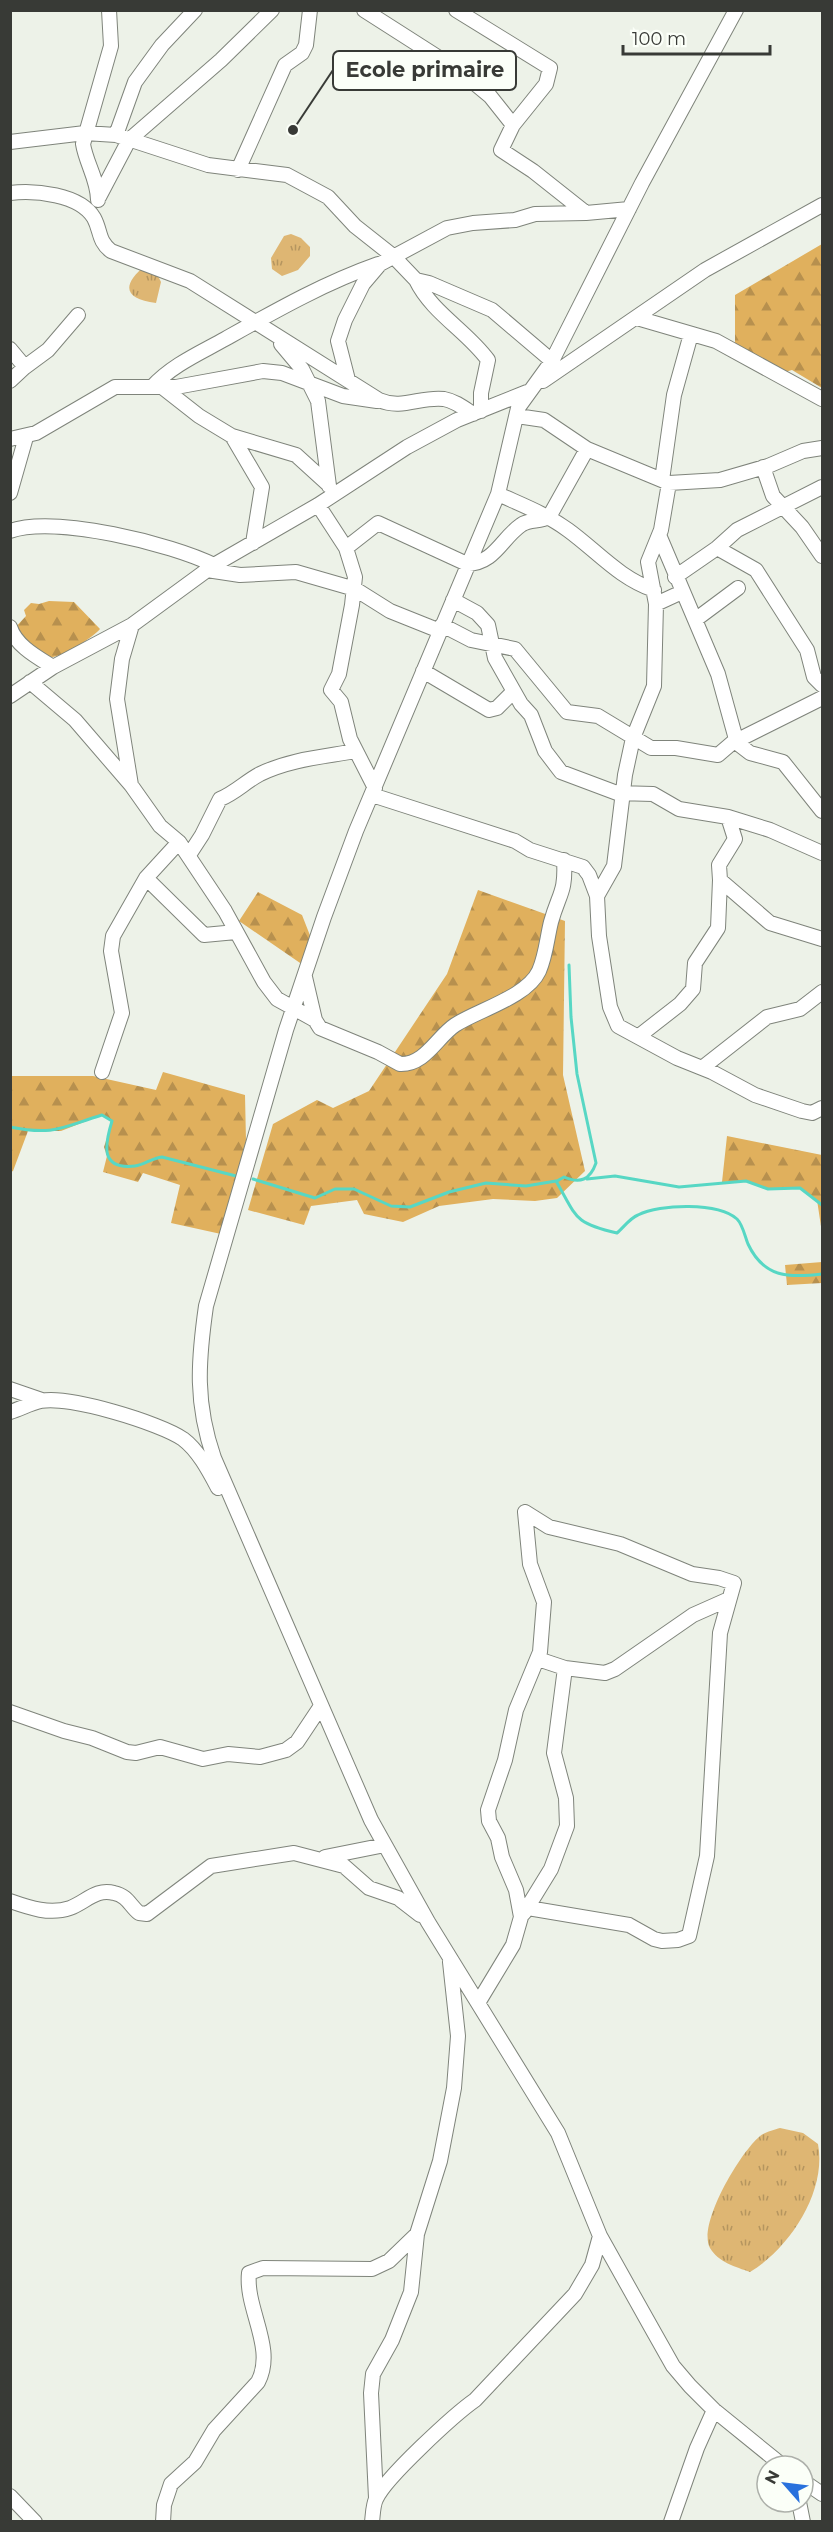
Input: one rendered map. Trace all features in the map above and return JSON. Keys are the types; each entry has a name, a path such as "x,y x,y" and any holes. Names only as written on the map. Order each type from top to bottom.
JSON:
{"street":[{"path":"99,197 85,158 85,133 92,116 111,46 109,10"},
{"path":"195,10 162,45 135,82 123,138 99,197 94,218 101,243 111,250 190,281 253,323 379,400 398,405 441,398 477,412"},
{"path":"238,170 285,66 302,53 306,45 310,10"},
{"path":"364,10 461,72 490,96 513,125"},
{"path":"456,10 550,68 546,84 513,125 502,151 533,171 586,213"},
{"path":"735,10 628,208 552,361 536,387 520,405 498,494 356,831 294,1007 206,1306 200,1352 199,1396 203,1426 244,1529 371,1821 428,1922 558,2133 600,2236 673,2366 714,2410 768,2454"},
{"path":"123,138 266,13"},
{"path":"10,142 85,133 123,138 200,163 287,175 311,186 328,197 356,226 393,256 456,328 476,344 488,360 477,412"},
{"path":"10,192 40,192 60,196 83,207 94,218"},
{"path":"10,696 52,667 132,625 211,567 318,505 330,491 407,447 477,412 513,399 536,387 705,270 822,205"},
{"path":"157,387 186,360 253,323 312,291 380,264 447,228 473,223 515,220 535,214 586,213 628,208"},
{"path":"348,380 338,341 358,292 380,264"},
{"path":"416,280 429,283 492,310 552,361"},
{"path":"10,381 48,350 78,315"},
{"path":"637,318 716,341 822,399"},
{"path":"269,332 312,385 318,401 330,491"},
{"path":"597,896 614,866 622,794 633,738 651,695 655,676 655,597 648,562 659,535 674,395 691,334"},
{"path":"10,349 25,367"},
{"path":"10,439 26,437 68,416 115,387 157,387 263,370 282,373 343,396 373,402 379,400"},
{"path":"157,387 232,436 296,455 330,491"},
{"path":"517,416 544,420 587,449 665,481 720,480 763,467 803,451 822,448"},
{"path":"232,436 262,487 253,543"},
{"path":"10,494 26,437"},
{"path":"346,548 378,523 467,564 476,563 491,556 524,523 549,518 587,449"},
{"path":"763,467 771,492 802,527 822,556"},
{"path":"675,577 717,548 737,530 822,487"},
{"path":"498,494 549,518 583,541 610,567 655,597 682,592"},
{"path":"318,505 346,548 354,570 355,589 339,674 331,688 341,702 348,732 374,792 515,841 530,850 564,860 587,871 597,896 599,936 613,1019 618,1026 676,1058 702,1068 755,1095 812,1113 822,1108"},
{"path":"10,531 29,527 87,531 177,549 211,567 240,575 290,571 355,589 390,611 467,638 507,645 518,652 567,712 598,716 651,748 676,748 716,755 822,698"},
{"path":"659,535 718,674 737,743 750,753 783,762 822,811"},
{"path":"717,548 756,570 807,650 814,677 822,686"},
{"path":"695,620 738,588"},
{"path":"453,600 483,619 490,630 493,654 513,692 531,715 545,751 561,772 622,794 653,794 679,809 728,817 770,830 822,854"},
{"path":"131,785 117,699 118,680 132,625"},
{"path":"10,627 17,640 33,655 52,667"},
{"path":"423,671 489,710 497,708 513,692"},
{"path":"30,682 75,720 131,785 160,826 179,842 236,932 264,982 277,999 315,1020"},
{"path":"189,855 220,799 234,793 260,774 301,759 356,751"},
{"path":"639,1036 680,1004 693,989 695,963 718,927 719,865 735,838 728,817"},
{"path":"102,1072 122,1013 112,942 120,920 146,878 179,842"},
{"path":"305,977 315,1020 320,1028 378,1052 400,1064 420,1058 455,1025 525,987 536,976 544,956 551,922 565,886 564,860"},
{"path":"146,878 204,935 236,932"},
{"path":"720,880 770,923 822,939"},
{"path":"702,1068 767,1017 800,1009 822,992"},
{"path":"10,1389 42,1400 104,1409 156,1426 183,1439 203,1463 244,1529"},
{"path":"10,1412 42,1400"},
{"path":"525,1512 549,1527 620,1544 692,1574 734,1583 720,1633 706,1856 689,1936 678,1940 662,1941 654,1939 629,1924 524,1912 502,1857 498,1838 489,1821 488,1810 505,1760 516,1710 538,1659 544,1602 530,1564 525,1512"},
{"path":"538,1659 564,1668 605,1673 615,1669 693,1615 729,1599"},
{"path":"478,2003 513,1945 524,1912 551,1869 567,1826 566,1798 554,1753 564,1668"},
{"path":"10,1713 92,1738 127,1752 136,1753 160,1748 203,1759 228,1754 260,1757 286,1750 297,1742 321,1706"},
{"path":"317,1858 385,1845"},
{"path":"10,1900 36,1910 55,1910 73,1907 96,1894 114,1893 129,1900 135,1910 142,1915 211,1866 294,1853 344,1866 369,1888 398,1898 428,1922"},
{"path":"372,2522 376,2498 371,2393 374,2374 392,2340 411,2292 417,2234 440,2162 456,2072 457,2011 450,1957"},
{"path":"163,2522 164,2505 171,2484 195,2462 214,2430 258,2382 262,2374 262,2341 249,2290 249,2273 263,2268 372,2269 389,2261 417,2234"},
{"path":"376,2498 403,2467 462,2409 475,2400 575,2294 592,2265 600,2236"},
{"path":"671,2522 697,2448 714,2410"},
{"path":"10,2496 35,2522"}],"green space":[{"path":"291,234 301,238 310,247 310,256 298,270 282,276 272,269 271,258 284,236"},
{"path":"822,244 822,388 792,370 778,374 735,348 735,295"},
{"path":"146,265 157,274 161,282 156,303 132,295 130,290 132,279"},
{"path":"49,601 74,602 100,629 67,652 52,657 42,655 12,631 26,616 24,610 31,603 39,604"},
{"path":"478,890 565,921 563,1075 585,1171 557,1198 535,1201 493,1199 439,1206 403,1222 364,1214 357,1200 311,1206 304,1225 248,1210 273,1124 317,1100 333,1108 369,1091 447,974"},
{"path":"258,892 302,915 311,938 303,965 239,921"},
{"path":"163,1072 245,1095 246,1141 221,1234 171,1223 180,1185 143,1173 138,1182 103,1172 107,1156 104,1147 112,1122 102,1115 61,1131 28,1131 11,1172 10,1076 93,1076 156,1090"},
{"path":"727,1136 822,1155 822,1233 817,1200 800,1188 768,1189 746,1181 722,1182"},
{"path":"822,1262 822,1283 787,1285 785,1265"},
{"path":"780,2128 803,2133 818,2144 817,2180 811,2199 791,2233 765,2262 750,2272 728,2263 713,2253 708,2237 710,2223 722,2190 751,2145 761,2135"}],"waterway":[{"path":"557,1181 564,1177 575,1180 584,1179 591,1173 596,1163 577,1074 571,1017 569,965"},
{"path":"10,1127 38,1131 58,1129 102,1115 112,1121 107,1154 115,1164 135,1166 162,1157 236,1176"},
{"path":"587,1179 615,1176 679,1187 746,1181 768,1189 800,1188 822,1205"},
{"path":"253,1179 315,1198 335,1189 354,1189 391,1206 410,1207 449,1192 486,1183 526,1186 556,1181 573,1211 584,1222 592,1226 617,1233 632,1218 648,1211 674,1207 703,1207 728,1213 737,1219 754,1255 770,1269 788,1275 822,1274"}],"place":[{"name":"Ecole primaire","path":"293,130"}]}
